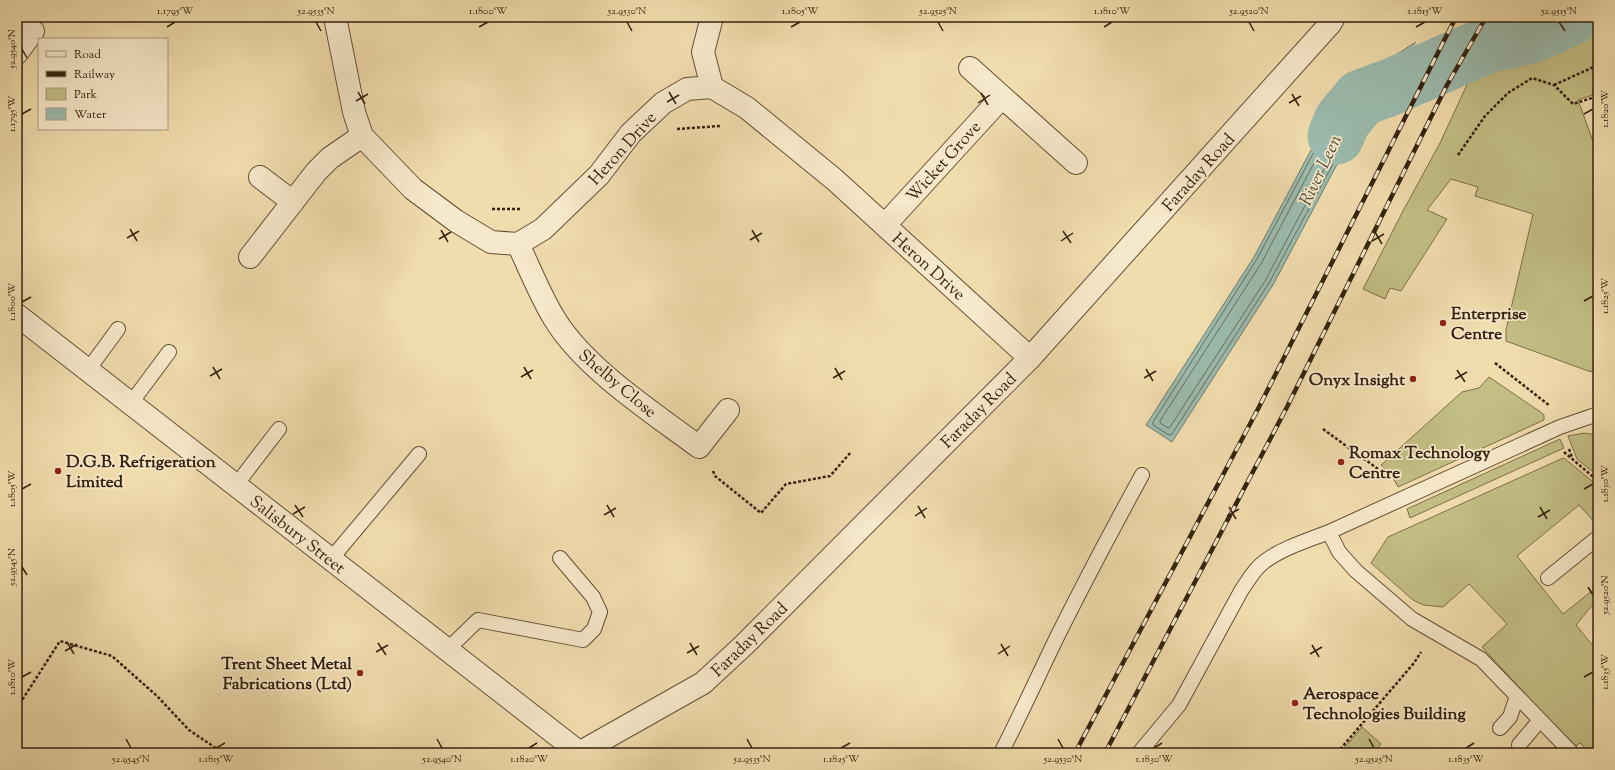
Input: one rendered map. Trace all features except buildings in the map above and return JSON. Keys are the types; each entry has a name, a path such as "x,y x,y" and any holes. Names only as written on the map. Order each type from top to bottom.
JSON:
{"street":[{"path":"335,17 354,112 362,136 412,189 456,221 490,242 518,244"},
{"path":"712,17 703,52 712,87"},
{"path":"17,18 34,31 17,52"},
{"name":"Faraday Road","path":"580,753 703,683 744,646 1030,358 1328,19"},
{"path":"970,68 1076,163"},
{"name":"Heron Drive","path":"518,244 543,229 600,175 631,134 663,103 687,89 712,87 747,108 835,180 1030,358"},
{"name":"Wicket Grove","path":"885,226 1002,97"},
{"path":"250,257 316,172 330,158 362,136"},
{"path":"260,177 293,202"},
{"name":"Shelby Close","path":"518,244 554,319 578,349 601,372 699,447"},
{"name":"Salisbury Street","path":"17,315 580,753"},
{"path":"699,447 728,410"}],"lane":[{"path":"88,370 118,329"},
{"path":"131,403 169,352"},
{"path":"1139,753 1179,705 1251,575 1264,562 1292,547 1329,532 1560,427 1598,414"},
{"path":"236,485 279,429"},
{"path":"331,559 418,454"},
{"path":"1001,753 1058,636 1142,475"},
{"path":"1329,532 1340,552 1356,571 1412,620 1481,659 1568,751"},
{"path":"1548,578 1596,539 1598,540"},
{"path":"448,650 478,620 583,640 594,629 600,612 593,597 560,558"},
{"path":"1500,728 1510,717 1517,696"},
{"path":"1519,745 1540,720"}],"path":[{"path":"1554,85 1598,65"},
{"path":"1458,155 1485,116 1508,93 1532,78 1554,85 1573,104 1598,96"},
{"path":"631,134 765,122"},
{"path":"488,209 566,207"},
{"path":"1495,363 1550,406 1560,427"},
{"path":"1323,429 1378,469 1388,480 1397,501"},
{"path":"699,447 715,476 761,513 786,484 830,476 851,452"},
{"path":"1349,453 1352,450"},
{"path":"1564,452 1598,481"},
{"path":"1337,753 1414,663 1433,631"},
{"path":"17,708 60,641 112,656 157,696 189,730 223,753"}],"green space":[{"path":"1598,31 1598,93 1578,100 1598,155 1598,338 1595,365 1591,372 1506,341 1506,330 1533,214 1475,196 1478,187 1451,179 1427,210 1447,219 1401,291 1390,288 1385,299 1363,289 1440,143 1471,76"},
{"path":"1489,377 1542,413 1544,415 1544,420 1398,487 1392,476 1381,465 1462,392 1479,388"},
{"path":"1584,433 1598,435 1598,476 1577,459 1568,436"},
{"path":"1560,439 1564,448 1410,518 1407,509"},
{"path":"1564,458 1598,486 1598,526 1579,505 1517,556 1563,614 1598,586 1598,598 1576,625 1598,652 1598,663 1595,666 1598,670 1598,753 1591,753 1580,743 1574,747 1482,647 1507,624 1469,584 1443,607 1423,605 1413,600 1371,563 1388,537"},
{"path":"1362,727 1381,744 1373,753 1340,753"}],"water":[{"path":"1501,17 1518,17 1526,21 1539,17 1598,17 1598,22 1497,62 1487,70 1471,76"},
{"path":"1416,42 1378,113 1359,123 1273,285 1172,442 1146,425 1254,257 1327,120 1362,76"}],"pier":[{"path":"1499,17 1501,17 1471,76 1469,77"},
{"path":"1418,41 1381,111 1378,113 1416,42"}],"waterway":[{"name":"River Leen","path":"1336,136 1342,121 1361,98 1391,87 1487,45 1531,35 1571,17"}],"railway":[{"path":"1075,753 1258,409 1456,17"},
{"path":"1105,753 1287,407 1447,85 1486,17"}],"place":[{"name":"Enterprise Centre","path":"1443,323"},
{"name":"Onyx Insight","path":"1413,379"},
{"name":"Romax Technology Centre","path":"1341,462"},
{"name":"D.G.B. Refrigeration Limited","path":"58,471"},
{"name":"Trent Sheet Metal Fabrications (Ltd)","path":"360,673"},
{"name":"Aerospace Technologies Building","path":"1295,703"}]}
